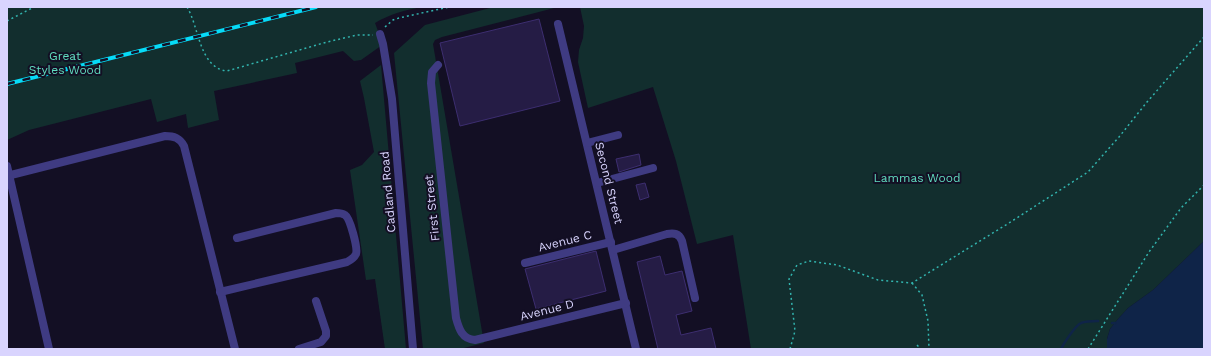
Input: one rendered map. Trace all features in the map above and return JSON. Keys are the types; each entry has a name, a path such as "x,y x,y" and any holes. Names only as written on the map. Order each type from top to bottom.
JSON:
{"street":[{"name":"Second Street","path":"558,24 636,349"},
{"name":"Cadland Road","path":"380,34 392,99 413,349"},
{"name":"First Street","path":"438,65 432,72 430,84 456,318 459,331 470,340 475,340"},
{"path":"587,143 618,135"},
{"path":"8,176 165,136 180,140 184,146 235,349"},
{"path":"7,166 8,176 49,349"},
{"path":"597,183 653,168"},
{"path":"220,292 350,261 355,255 357,248 348,217 340,213 237,238"},
{"name":"Avenue C","path":"525,263 667,234 675,234 678,235 682,241 695,298"},
{"path":"299,349 321,342 326,336 326,331 316,301"},
{"name":"Avenue D","path":"475,340 626,303"}],"path":[{"path":"7,21 34,7"},
{"path":"187,7 203,51 212,64 221,70 227,71 346,37 380,34 393,20 449,7"},
{"path":"790,349 795,331 789,279 797,265 809,261 837,265 878,280 912,283 1088,172 1204,37"},
{"path":"1088,349 1149,252 1181,208 1204,185"},
{"path":"912,283 922,296 928,321 928,349"},
{"path":"917,345 921,349"}],"green space":[{"name":"Great Styles Wood","path":"7,7 422,7 386,17 375,23 385,43 361,60 354,61 343,51 295,63 297,73 214,91 219,120 188,128 186,114 157,122 151,99 29,130 7,140"},
{"path":"494,7 558,7 442,37 435,40 433,44 484,343 460,349 423,349 394,53 425,25"},
{"name":"Lammas Wood","path":"580,7 1204,7 1204,241 1153,290 1128,308 1118,319 1110,329 1107,339 1107,349 751,349 733,235 697,244 676,161 653,87 588,108 578,62 584,26"},
{"path":"381,65 406,349 385,349 375,279 366,280 350,170 362,165 374,152 360,81"}],"water":[{"path":"1204,241 1204,349 1107,349 1107,339 1110,329 1118,319 1128,308 1153,290"}],"building":[{"path":"539,19 560,101 460,126 440,43"},
{"path":"639,154 641,165 619,172 616,159"},
{"path":"645,183 649,197 640,200 636,185"},
{"path":"596,251 606,291 536,309 525,269"},
{"path":"660,256 665,275 682,271 692,311 676,315 681,335 711,328 716,349 658,349 637,262"}],"waterway":[{"path":"1061,349 1076,327 1081,323 1098,321"}],"railway":[{"path":"7,84 316,7"}]}
